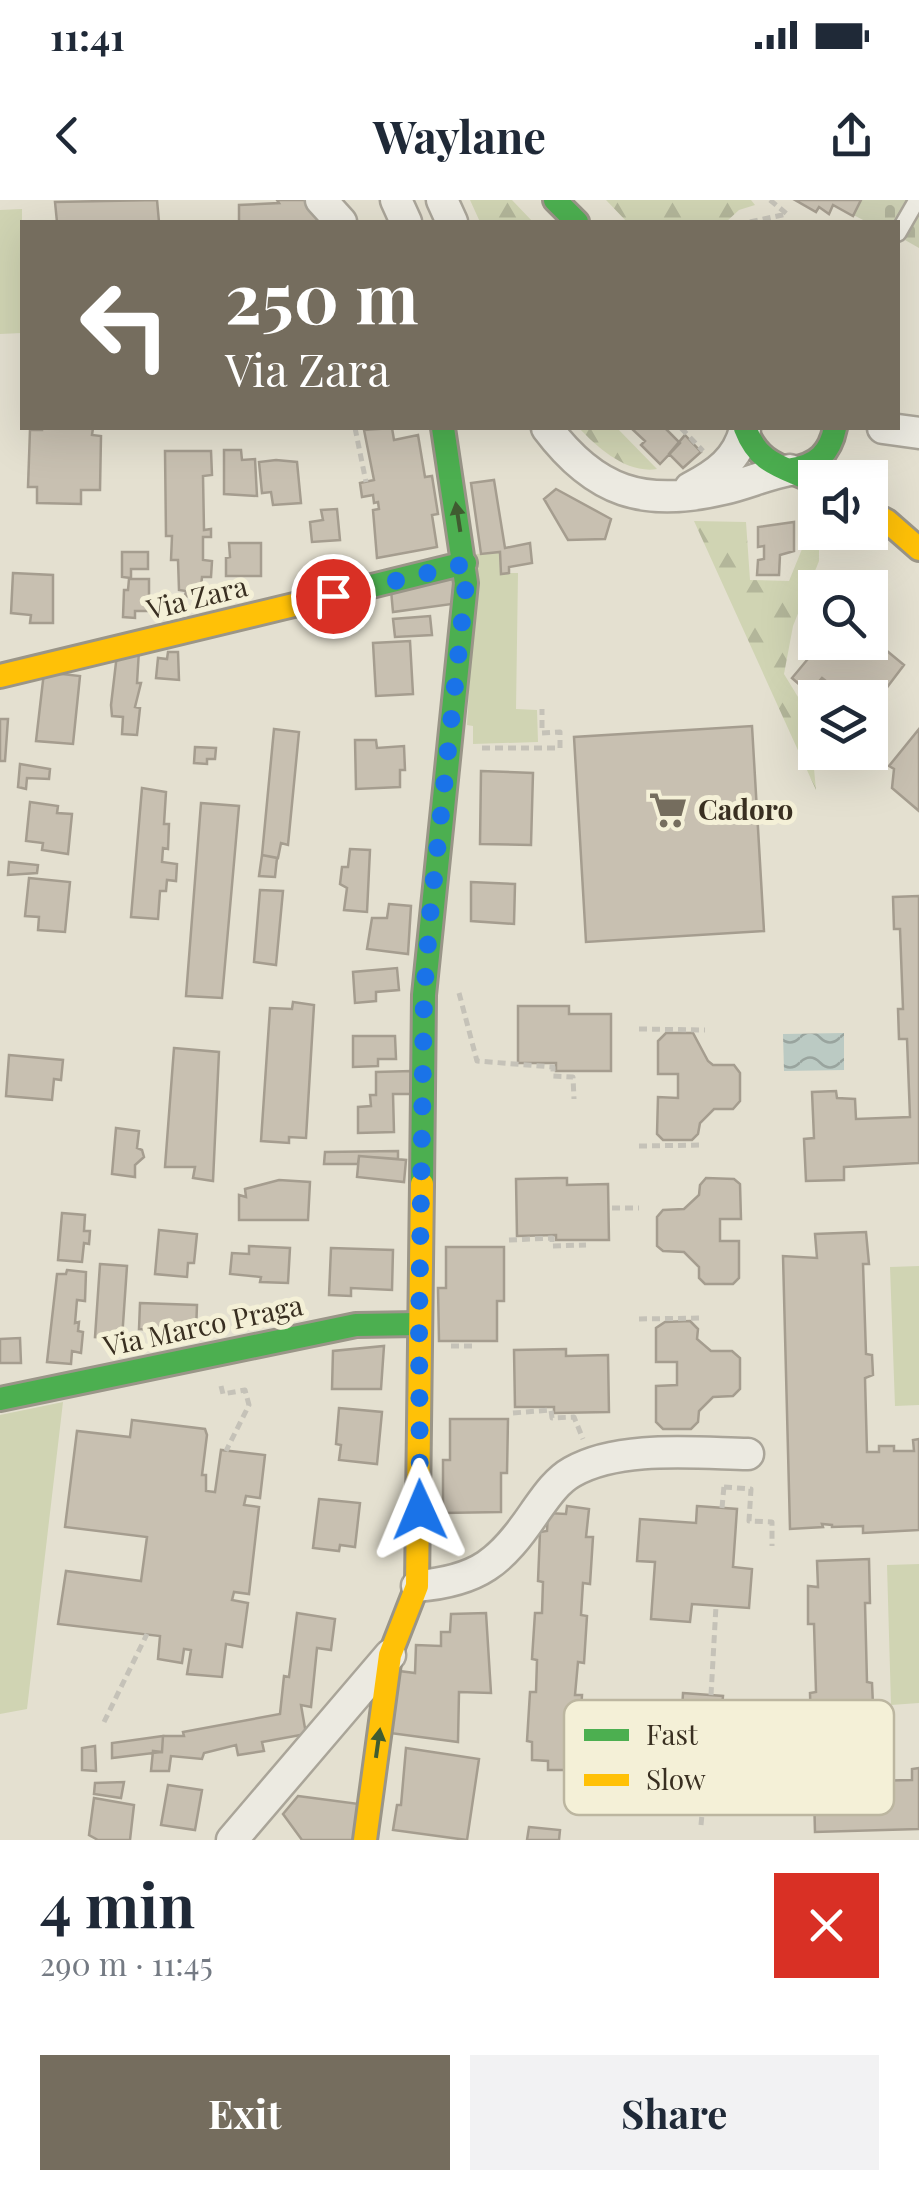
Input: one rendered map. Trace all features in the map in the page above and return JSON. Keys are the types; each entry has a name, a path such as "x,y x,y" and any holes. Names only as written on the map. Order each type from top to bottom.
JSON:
{"street":[{"path":"321,200 339,220"},
{"path":"555,200 576,220"},
{"path":"366,1840 390,1654 417,1586 424,995 466,584 443,430"},
{"path":"549,430 590,474 610,486 636,494 674,496 798,477"},
{"path":"674,496 711,477 729,462 741,446 745,430"},
{"path":"746,430 753,450 762,458 798,474"},
{"path":"818,460 830,449 836,430"},
{"path":"838,430 848,460"},
{"path":"888,524 919,549"},
{"name":"Via Zara","path":"0,676 465,564"},
{"name":"Via Marco Praga","path":"0,1400 356,1325 419,1324"},
{"path":"417,1586 469,1577 491,1564 510,1547 558,1483 573,1471 639,1454 748,1454"},
{"path":"232,1840 390,1654"}],"lane":[{"path":"900,230 917,200"}],"path":[{"path":"759,220 787,214 770,200"},
{"path":"355,430 366,482"},
{"path":"682,430 706,453"},
{"path":"470,748 560,748 560,732 542,733 542,710"},
{"path":"639,1030 705,1030"},
{"path":"477,1061 553,1067 553,1076 573,1077 574,1099"},
{"path":"639,1146 704,1145"},
{"path":"612,1208 639,1208"},
{"path":"509,1240 552,1238 552,1246 586,1246"},
{"path":"639,1318 702,1318"},
{"path":"214,1354 223,1394 245,1390 248,1405 226,1451"},
{"path":"513,1413 551,1410 552,1418 574,1417"},
{"path":"724,1487 751,1489 749,1520 772,1522 772,1546"},
{"path":"711,1695 716,1606"},
{"path":"104,1722 147,1634"},
{"path":"701,1825 702,1815"}],"green space":[{"path":"470,200 512,200 531,220 479,220"},
{"path":"606,200 751,200 755,205 739,210 728,220 625,220"},
{"path":"795,200 919,200 919,248 900,237 900,220 863,220 834,205 829,214 819,208 816,212"},
{"path":"22,209 20,333 0,334 0,210"},
{"path":"581,430 619,430 657,469 635,468 604,451"},
{"path":"694,521 746,522 750,580 789,581 802,550 819,550 815,570 798,570 798,614 784,674 798,697 798,750"},
{"path":"500,552 502,573 518,573 516,709 537,710 538,742 473,744 473,726 467,725 476,554"},
{"path":"807,770 814,770 816,790"},
{"path":"919,1266 919,1405 895,1406 890,1267"},
{"path":"63,1402 27,1709 0,1714 0,1415"},
{"path":"919,1564 919,1703 894,1705 891,1700 887,1565"}],"water":[{"path":"844,1033 844,1070 784,1071 783,1034"}],"building":[{"path":"157,200 159,220 57,220 55,202"},
{"path":"277,200 308,200 325,220 239,220 239,205 279,203"},
{"path":"795,200 861,200 853,216 833,205 829,214 819,207 816,212"},
{"path":"30,430 93,430 92,435 101,436 100,490 81,490 81,504 37,503 37,487 28,487"},
{"path":"364,430 392,430 394,440 418,435 425,477 432,476 438,514 432,515 437,547 377,558 373,510 379,509 378,502 374,503 373,495 362,497 360,483 374,480"},
{"path":"633,430 667,430 680,443 660,464 641,445 645,441"},
{"path":"685,435 701,452 683,468 669,454"},
{"path":"224,450 241,450 242,460 255,459 257,496 224,494"},
{"path":"165,451 211,451 212,475 203,476 204,530 211,529 211,537 203,537 203,560 212,561 211,577 202,577 200,598 185,596 186,591 179,590 178,560 171,560 172,536 166,536"},
{"path":"259,462 297,462 301,503 273,505 271,492 262,493"},
{"path":"494,480 505,548 530,543 532,563 509,567 509,573 501,574 500,552 481,554 471,483"},
{"path":"556,489 611,519 605,539 568,540 544,499"},
{"path":"337,509 340,540 312,542 310,522 323,520 321,510"},
{"path":"794,522 794,551 780,555 779,575 757,575 758,560 764,559 764,546 758,547 758,527"},
{"path":"229,543 261,543 261,576 226,576"},
{"path":"122,552 148,552 148,569 131,569 131,578 122,577"},
{"path":"13,573 53,575 53,623 30,623 31,615 11,613"},
{"path":"454,577 452,604 393,612 391,590"},
{"path":"129,579 149,579 149,611 135,611 135,618 123,617 124,590 128,590"},
{"path":"430,616 432,635 395,637 393,619"},
{"path":"410,641 413,694 376,696 373,643"},
{"path":"139,650 137,735 122,734 123,717 112,716 111,705 117,654"},
{"path":"168,652 178,652 179,680 156,678 158,658 167,659"},
{"path":"888,652 904,665 888,686 888,680 822,678 798,680 798,683 792,678 807,660 888,660"},
{"path":"44,672 80,676 73,744 36,741"},
{"path":"0,719 8,719 5,761 0,761"},
{"name":"Cadoro","path":"752,726 764,931 586,942 574,737"},
{"path":"274,729 299,732 288,845 281,843 278,858 262,855"},
{"path":"919,729 919,811 892,788 894,769 889,766"},
{"path":"355,740 376,740 377,748 404,746 405,770 400,770 400,787 356,789"},
{"path":"195,747 216,748 215,759 207,759 207,764 194,763"},
{"path":"20,764 50,769 49,779 27,778 26,789 18,787"},
{"path":"481,771 533,773 531,845 480,844"},
{"path":"142,788 166,792 164,824 169,824 168,849 163,848 162,862 177,864 176,881 167,880 166,891 160,891 158,919 131,917"},
{"path":"30,802 58,806 57,813 72,814 68,854 42,850 43,843 26,841"},
{"path":"201,803 239,806 222,998 186,996"},
{"path":"350,849 370,850 367,912 344,910 347,888 340,884 342,867 348,867"},
{"path":"262,855 277,858 275,877 259,876"},
{"path":"9,862 38,865 37,873 8,875"},
{"path":"29,878 70,882 65,932 38,930 39,917 25,916"},
{"path":"471,882 515,884 514,924 471,921"},
{"path":"260,890 283,891 276,965 254,962"},
{"path":"919,896 919,1163 844,1167 844,1180 806,1181 804,1139 814,1138 812,1092 836,1091 837,1098 855,1099 856,1119 910,1117 907,1039 899,1039 898,1009 903,1009 900,929 894,929 893,897"},
{"path":"389,904 411,906 408,954 367,949 372,918 387,918"},
{"path":"397,968 399,990 376,992 376,1001 355,1003 353,972"},
{"path":"293,1002 314,1005 306,1138 289,1137 289,1143 261,1141 270,1008 292,1009"},
{"path":"518,1006 569,1006 569,1014 611,1014 611,1071 556,1071 556,1063 518,1063"},
{"path":"666,1033 693,1033 708,1061 713,1065 734,1065 740,1073 740,1101 733,1109 714,1109 700,1123 692,1140 663,1140 657,1134 658,1097 678,1098 678,1074 658,1074 658,1041"},
{"path":"353,1036 395,1036 396,1059 378,1059 378,1066 353,1067"},
{"path":"174,1048 219,1052 213,1181 193,1178 195,1167 165,1167"},
{"path":"9,1055 63,1060 61,1080 54,1079 52,1100 6,1096"},
{"path":"411,1071 411,1094 393,1094 394,1132 358,1133 358,1107 371,1106 370,1095 376,1095 376,1072"},
{"path":"116,1128 139,1131 137,1148 144,1157 135,1165 135,1177 112,1174"},
{"path":"398,1151 398,1159 359,1156 358,1164 324,1164 325,1152"},
{"path":"359,1156 406,1160 404,1182 357,1177"},
{"path":"567,1178 567,1185 608,1184 609,1240 517,1236 516,1179"},
{"path":"706,1178 734,1179 740,1184 741,1219 720,1219 720,1241 739,1241 739,1278 733,1284 705,1284 699,1278 699,1267 684,1252 663,1251 657,1246 657,1217 663,1210 684,1209 699,1195"},
{"path":"279,1180 310,1182 308,1220 239,1220 239,1195 246,1197 245,1189"},
{"path":"62,1213 85,1215 84,1231 90,1231 82,1262 58,1260"},
{"path":"159,1230 197,1234 194,1263 188,1263 187,1277 155,1274"},
{"path":"866,1232 866,1354 872,1355 873,1375 865,1378 867,1452 879,1452 879,1446 914,1451 913,1440 919,1439 919,1530 863,1533 863,1526 822,1524 823,1527 790,1529 783,1256 817,1258 815,1234"},
{"path":"249,1246 290,1248 288,1283 260,1282 261,1277 230,1274 232,1253 249,1254"},
{"path":"446,1247 504,1247 504,1301 497,1301 497,1341 439,1341 438,1288 446,1288"},
{"path":"331,1248 393,1250 392,1290 351,1288 351,1296 329,1295"},
{"path":"100,1264 127,1266 122,1339 95,1337"},
{"path":"67,1270 86,1272 85,1301 77,1300 75,1323 79,1322 78,1331 83,1332 81,1353 72,1351 71,1364 47,1362 57,1274 66,1274"},
{"path":"140,1303 197,1305 196,1332 139,1329"},
{"path":"690,1321 698,1329 697,1339 711,1351 732,1351 740,1358 740,1389 733,1396 713,1397 699,1411 698,1422 691,1429 663,1429 656,1422 656,1386 677,1385 677,1362 656,1362 656,1328 665,1322"},
{"path":"20,1338 21,1363 0,1363 0,1339"},
{"path":"384,1346 381,1389 332,1389 333,1351"},
{"path":"566,1349 566,1356 608,1355 609,1412 554,1413 554,1407 515,1407 514,1350"},
{"path":"339,1408 382,1412 377,1464 339,1460"},
{"path":"450,1419 508,1419 507,1473 501,1473 501,1512 443,1513 443,1460 450,1460"},
{"path":"132,1420 205,1429 202,1475 206,1475 206,1491 215,1492 221,1450 265,1455 260,1498 246,1496 244,1505 259,1507 249,1594 234,1592 232,1600 248,1603 242,1647 226,1644 222,1677 187,1674 191,1650 184,1649 182,1663 158,1659 160,1636 58,1624 66,1571 141,1581 147,1537 65,1527 77,1431 130,1437"},
{"path":"319,1499 360,1503 355,1547 340,1545 339,1551 313,1548"},
{"path":"567,1506 589,1509 586,1537 593,1537 590,1584 583,1583 581,1615 587,1616 584,1663 578,1662 575,1695 582,1695 582,1700 564,1700 564,1770 548,1770 548,1761 532,1760 532,1742 527,1741 530,1692 536,1692 537,1660 532,1659 535,1613 542,1613 543,1582 538,1581 540,1532 547,1531 548,1513 566,1514"},
{"path":"697,1506 737,1509 733,1567 752,1569 749,1608 692,1604 690,1622 651,1619 655,1562 637,1561 640,1519 696,1523"},
{"path":"869,1559 870,1603 865,1603 867,1682 872,1683 873,1700 810,1700 810,1693 816,1692 814,1624 808,1624 808,1586 818,1587 817,1561"},
{"path":"297,1613 335,1619 331,1650 317,1648 311,1707 301,1705 306,1734 262,1742 264,1751 238,1755 236,1745 204,1753 202,1759 171,1756 169,1771 151,1771 153,1751 162,1752 163,1736 184,1736 183,1732 280,1714"},
{"path":"486,1613 491,1693 459,1692 458,1742 390,1733 399,1671 415,1673 416,1645 441,1646 441,1632 450,1632 451,1614"},
{"path":"683,1693 723,1696 723,1700 683,1700"},
{"path":"163,1736 162,1752 112,1758 112,1743"},
{"path":"95,1746 96,1771 82,1770 82,1748"},
{"path":"406,1748 479,1759 467,1840 393,1830 397,1805 401,1805"},
{"path":"919,1768 919,1829 815,1832 815,1815 894,1815 894,1780 912,1780 912,1769"},
{"path":"124,1782 121,1798 94,1794 95,1783"},
{"path":"168,1785 202,1790 195,1830 161,1825"},
{"path":"298,1796 359,1804 356,1840 302,1840 283,1814"},
{"path":"94,1798 134,1805 130,1840 98,1840 89,1835"},
{"path":"529,1827 560,1830 559,1840 527,1840"}],"traffic: fast":[{"path":"555,200 575,220"},
{"path":"422,1184 424,995 466,583 443,430"},
{"path":"746,430 765,457 798,475"},
{"path":"792,469 821,456 834,430"},
{"path":"331,596 465,563"},
{"path":"0,1399 356,1325 419,1324"}],"traffic: slow":[{"path":"888,522 919,549"},
{"path":"0,676 331,596"},
{"path":"365,1840 390,1655 417,1586 422,1184"}],"place":[{"name":"Cadoro","path":"668,810"}],"route":[{"path":"333,596 465,564 424,995 420,1510"}]}
